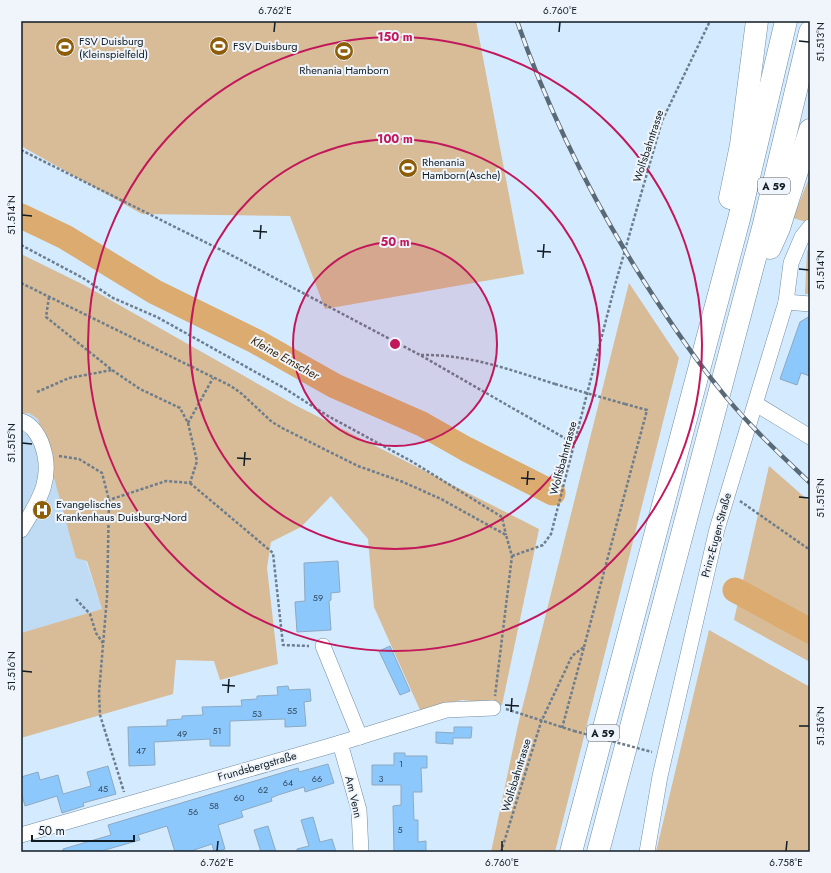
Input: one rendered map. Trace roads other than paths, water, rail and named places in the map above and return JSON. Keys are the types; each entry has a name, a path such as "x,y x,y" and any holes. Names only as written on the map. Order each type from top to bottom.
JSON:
{"highway":[{"path":"713,314 727,215 741,145 757,21"},
{"name":"A 59","path":"572,852 756,154 786,21"},
{"name":"A 59","path":"598,852 783,150 810,32"},
{"path":"734,339 779,228 810,130"}],"street":[{"name":"Prinz-Eugen-Straße","path":"647,852 660,776 726,495 756,404 786,302 791,263 802,237 810,227"},
{"path":"786,302 810,304"},
{"path":"756,404 810,437"},
{"path":"21,421 37,432 46,454 47,466 46,482 38,504 21,530"},
{"path":"323,646 360,737"},
{"name":"Frundsbergstraße","path":"21,835 340,743 446,710 493,708"},
{"name":"Am Venn","path":"340,743 359,810 361,852"}],"waterway":[{"name":"Kleine Emscher","path":"21,216 65,237 155,292 255,341 335,386 422,424 466,449 553,493"},
{"name":"Kleine Emscher","path":"735,590 810,631"}],"railway":[{"path":"517,21 543,89 574,156 590,188 645,283 689,349 728,400 810,483"}],"place":[{"name":"FSV Duisburg","path":"219,46"},
{"name":"FSV Duisburg (Kleinspielfeld)","path":"65,47"},
{"name":"Rhenania Hamborn","path":"344,51"},
{"name":"Rhenania Hamborn(Asche)","path":"408,168"},
{"name":"Evangelisches Krankenhaus Duisburg-Nord","path":"42,510"}]}
